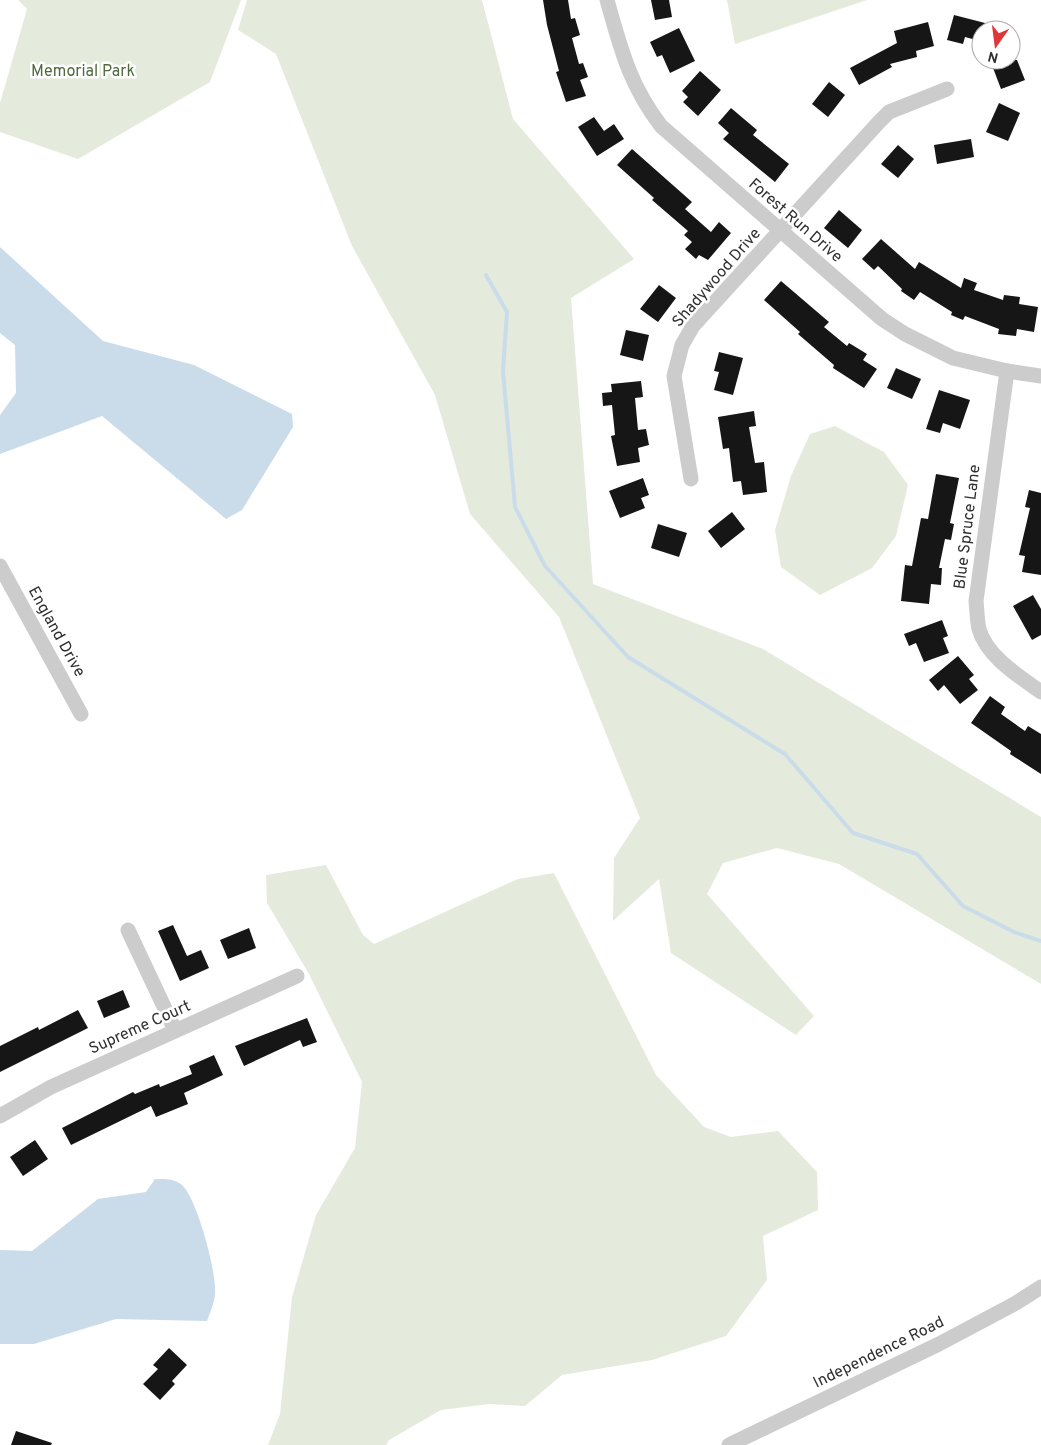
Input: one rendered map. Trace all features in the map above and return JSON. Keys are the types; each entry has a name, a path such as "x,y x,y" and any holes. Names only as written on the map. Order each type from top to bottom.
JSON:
{"street":[{"name":"Forest Run Drive","path":"606,0 631,80 656,119 676,140 866,306 905,334 953,358 1007,371 1041,376"},
{"name":"Shadywood Drive","path":"691,479 674,376 682,345 693,326 889,112 947,89"},
{"name":"Blue Spruce Lane","path":"1007,371 977,579 977,609 980,630 994,652 1006,667 1041,692"},
{"name":"England Drive","path":"0,566 80,714"},
{"path":"128,930 175,1030"},
{"name":"Supreme Court","path":"0,1116 51,1087 297,976"},
{"name":"Independence Road","path":"729,1445 1038,1294"}],"green space":[{"name":"Memorial Park","path":"18,0 241,0 210,82 78,159 0,132 0,103 27,9"},
{"path":"247,0 482,0 513,119 634,259 571,298 593,584 763,649 1041,817 1041,984 839,864 777,848 723,863 707,894 814,1016 796,1035 671,953 659,879 613,921 614,858 640,818 559,617 470,514 435,395 352,246 276,54 238,30"},
{"path":"727,0 867,0 735,44"},
{"path":"835,426 884,452 908,485 896,536 872,568 820,595 781,567 775,530 791,476 810,434"},
{"path":"326,865 363,935 374,944 518,879 554,873 656,1075 704,1127 731,1137 778,1131 817,1172 818,1210 763,1236 767,1280 726,1336 652,1360 562,1375 525,1406 489,1404 441,1410 389,1440 386,1445 268,1445 280,1414 292,1297 316,1215 355,1148 362,1082 309,974 267,903 266,875"}],"water":[{"path":"0,247 103,341 194,365 292,414 293,427 242,510 226,519 102,416 0,454 0,415 16,393 15,345 0,333"},
{"path":"155,1179 166,1179 181,1184 195,1208 206,1239 215,1284 215,1295 207,1321 116,1319 34,1344 0,1344 0,1250 32,1251 98,1199 146,1192"}],"building":[{"path":"543,0 568,0 571,19 575,18 580,35 572,38 579,64 583,63 588,77 580,80 586,96 566,102 556,72 559,71 547,25"},
{"path":"651,0 669,0 672,17 655,20"},
{"path":"954,15 973,20 971,20 971,39 965,37 963,44 947,40"},
{"path":"928,22 934,46 916,51 917,57 890,64 892,67 859,85 850,68 897,43 894,31"},
{"path":"679,28 695,61 670,73 662,55 657,57 650,42"},
{"path":"994,70 1021,70 1025,80 1001,89"},
{"path":"700,71 721,90 698,116 683,102 688,97 682,91"},
{"path":"829,82 845,95 828,117 812,104"},
{"path":"999,103 1020,113 1008,141 986,132"},
{"path":"731,108 757,130 753,135 789,164 775,182 723,139 729,133 718,123"},
{"path":"594,117 604,131 614,124 624,139 597,156 578,127"},
{"path":"971,139 974,157 937,164 934,145"},
{"path":"898,145 914,159 898,178 881,164"},
{"path":"632,149 692,202 685,209 711,232 719,222 731,233 708,260 699,255 696,259 685,249 692,242 684,235 688,231 652,200 654,198 617,165"},
{"path":"839,210 862,230 848,248 824,228"},
{"path":"881,239 915,269 919,262 961,288 964,278 977,283 974,290 1003,300 1004,295 1020,297 1019,304 1038,307 1034,332 1017,329 1016,336 998,334 999,329 965,316 963,320 951,315 952,312 920,292 914,300 901,291 902,289 878,266 874,270 862,259"},
{"path":"781,281 829,322 824,327 847,346 849,343 867,354 863,360 877,369 864,388 833,368 834,365 798,334 800,332 764,300"},
{"path":"659,285 676,298 658,322 640,309"},
{"path":"626,330 649,335 643,361 620,355"},
{"path":"719,352 743,358 733,395 714,390 719,372 714,371"},
{"path":"896,368 921,379 912,399 887,388"},
{"path":"641,381 643,397 635,398 638,430 646,429 649,445 638,448 640,462 617,466 611,436 615,435 612,405 603,406 602,393 612,392 611,384"},
{"path":"939,390 970,400 960,429 943,423 940,433 926,429"},
{"path":"754,411 756,426 749,427 755,463 764,462 767,492 743,495 741,481 733,482 729,448 723,449 718,417"},
{"path":"936,474 959,478 950,523 954,524 951,540 945,539 939,568 942,568 941,585 931,584 929,604 901,601 905,565 912,566 921,518 928,519"},
{"path":"643,478 649,495 641,498 645,508 620,518 609,491"},
{"path":"1029,490 1041,493 1041,575 1022,572 1025,556 1019,555 1030,508 1025,507"},
{"path":"732,512 745,529 721,548 708,531"},
{"path":"658,524 687,533 679,557 651,548"},
{"path":"1033,595 1041,609 1041,635 1032,640 1013,606"},
{"path":"942,620 948,636 943,638 949,653 924,662 916,643 909,646 904,634"},
{"path":"958,656 974,675 969,679 978,690 960,704 944,685 938,691 929,680"},
{"path":"990,696 1005,707 1001,714 1025,731 1028,726 1041,734 1041,774 1010,754 1011,751 971,723"},
{"path":"173,925 187,956 201,950 209,968 180,981 158,931"},
{"path":"249,928 256,948 228,959 220,940"},
{"path":"123,990 130,1007 104,1018 97,1001"},
{"path":"78,1010 88,1028 0,1072 0,1046 38,1027 39,1030"},
{"path":"307,1018 317,1042 303,1047 300,1040 244,1066 235,1046"},
{"path":"214,1055 223,1075 184,1093 188,1104 156,1117 151,1106 71,1145 62,1128 133,1092 135,1094 159,1084 160,1087 192,1074 189,1066"},
{"path":"35,1140 48,1159 23,1176 10,1157"},
{"path":"169,1348 187,1365 172,1381 175,1384 160,1400 143,1384 158,1369 153,1365"},
{"path":"16,1431 52,1443 51,1445 11,1445"}],"waterway":[{"path":"486,275 507,312 503,371 515,507 545,566 628,657 785,754 853,833 917,854 963,906 1014,932 1041,941"}]}
